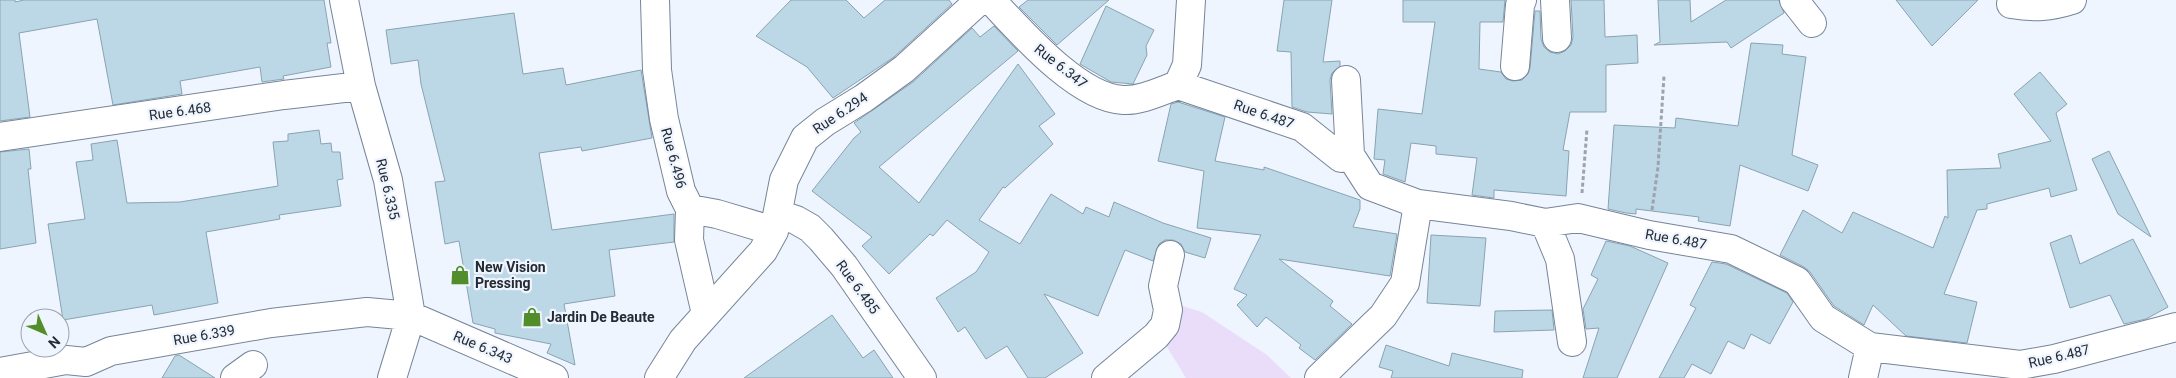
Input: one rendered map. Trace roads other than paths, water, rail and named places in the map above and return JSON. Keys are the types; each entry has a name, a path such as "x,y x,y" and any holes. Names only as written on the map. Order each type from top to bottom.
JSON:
{"street":[{"name":"Rue 6.335","path":"344,0 361,86 388,180 411,316 392,378"},
{"name":"Rue 6.496","path":"655,0 657,70 664,119 681,191 690,210 689,240 706,314"},
{"name":"Rue 6.294","path":"659,378 683,340 763,251 776,222 784,180 806,138 824,122 864,98 904,69 980,0"},
{"name":"Rue 6.347","path":"992,0 1032,44 1068,75 1096,93 1112,99 1125,100 1178,85"},
{"path":"1178,85 1187,65 1191,0"},
{"path":"1515,66 1522,0"},
{"path":"1555,0 1557,38"},
{"path":"1794,0 1812,23"},
{"path":"2011,4 2029,7 2052,7 2072,0"},
{"path":"1346,80 1350,155"},
{"name":"Rue 6.487","path":"1178,85 1302,127 1341,158 1350,155 1358,185 1418,204 1511,216 1545,223 1578,218 1650,235 1730,249 1797,281 1823,318 1870,347 2020,372 2054,359 2176,327"},
{"name":"Rue 6.468","path":"0,137 284,95 361,86"},
{"path":"1318,378 1383,316 1405,284 1418,204"},
{"name":"Rue 6.485","path":"690,210 776,222 796,220 821,239 844,266 922,378"},
{"path":"1545,223 1560,258 1572,342"},
{"path":"1106,378 1156,336 1165,325 1168,310 1163,286 1170,255"},
{"name":"Rue 6.339","path":"0,372 66,360 84,370 111,352 271,324 368,312 411,316"},
{"name":"Rue 6.343","path":"411,316 554,378"},
{"path":"1863,378 1870,347"}],"place":[{"name":"New Vision Pressing","path":"460,275"},
{"name":"Jardin De Beaute","path":"532,317"}]}
